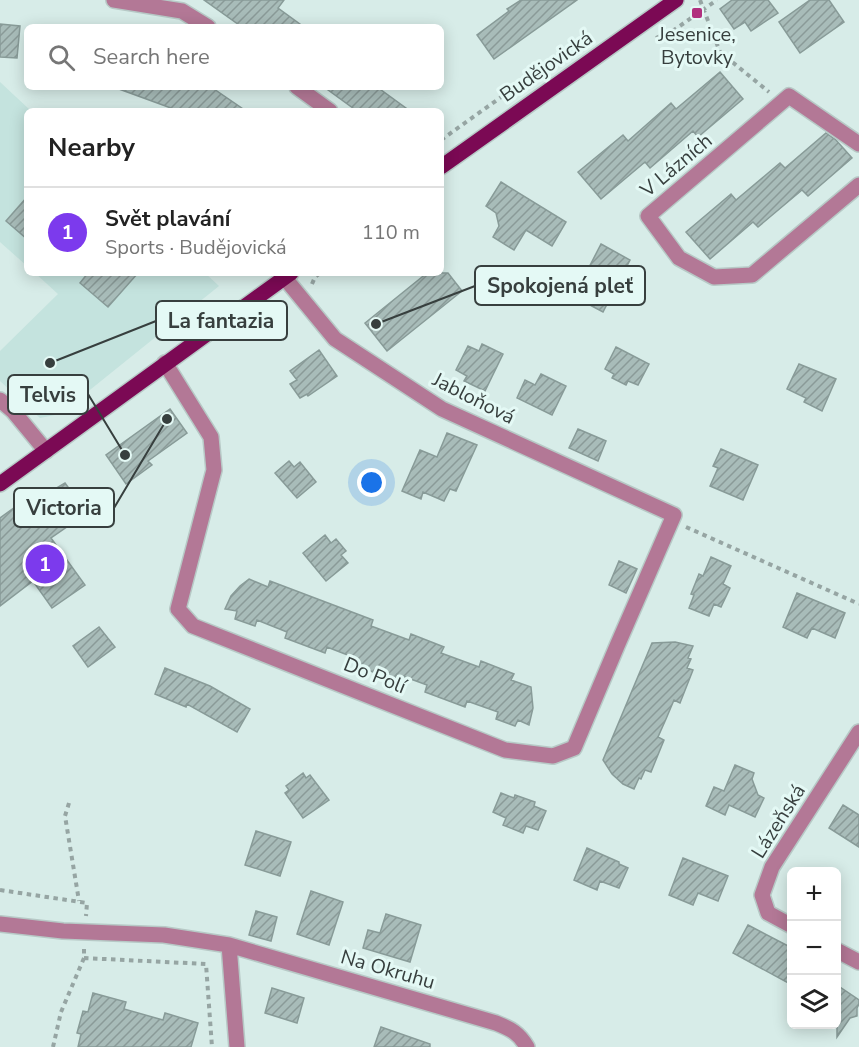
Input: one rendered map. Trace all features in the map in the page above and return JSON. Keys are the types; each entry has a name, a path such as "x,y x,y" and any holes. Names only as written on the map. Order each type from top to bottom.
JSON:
{"main road":[{"name":"Budějovická","path":"444,165 676,0"},
{"path":"0,484 287,276"}],"street":[{"path":"114,0 182,11 203,24"},
{"path":"301,90 326,108"},
{"path":"782,103 789,96 859,144"},
{"name":"V Lázních","path":"782,103 648,216 679,258 714,277 752,275 859,186"},
{"name":"Jabloňová","path":"289,276 334,339 442,409 673,518"},
{"name":"Do Polí","path":"165,363 211,437 214,470 178,609 193,626 505,750 552,756 574,748 673,518"},
{"path":"0,400 13,411 46,450"},
{"name":"Lázeňská","path":"787,923 768,913 762,895 772,867 859,732"},
{"name":"Na Okruhu","path":"0,924 63,931 164,935 229,945 496,1023 510,1028 521,1037 527,1047"},
{"path":"229,945 237,1047"},
{"path":"841,952 859,962"}],"path":[{"path":"700,0 720,52 782,103"},
{"path":"312,291 312,284 316,276"},
{"path":"673,518 859,604"},
{"path":"69,803 65,816 80,901"},
{"path":"0,890 87,903 86,920"},
{"path":"52,1047 61,1012 84,958 85,940"},
{"path":"84,958 206,964 212,1047"}],"shaded area":[{"path":"0,82 28,108 24,108 24,263 0,242"},
{"path":"38,276 208,276 219,286 60,414 40,418 0,381 0,351 58,294"}],"building":[{"path":"204,0 284,0 278,8 300,24 238,24"},
{"path":"521,0 577,0 494,59 477,35"},
{"path":"732,0 768,0 778,13 751,31 745,22 734,29 720,9"},
{"path":"810,0 829,0 844,22 800,53 779,22"},
{"path":"0,24 20,26 17,58 0,57"},
{"path":"720,72 743,99 698,137 693,131 650,168 645,162 601,199 578,172 623,135 628,141 671,103 676,109"},
{"path":"122,90 215,90 242,108 171,108"},
{"path":"328,90 381,90 406,108 353,108"},
{"path":"826,133 836,140 852,158 808,196 802,190 758,227 753,222 710,259 686,232 731,194 736,200 780,163 785,168"},
{"path":"501,182 566,222 552,246 526,230 514,250 493,237 499,226 496,213 486,206"},
{"path":"24,200 24,236 6,221"},
{"path":"601,244 630,260 603,312 584,302 593,285 583,279"},
{"path":"444,273 448,273 462,291 387,351 365,323 423,276 444,276"},
{"path":"86,276 135,276 108,307 80,283"},
{"path":"482,344 503,354 485,391 464,381 467,376 456,370 468,346 479,351"},
{"path":"616,347 649,364 638,385 628,381 626,385 612,378 614,374 605,369"},
{"path":"319,350 337,376 308,396 307,394 300,398 290,384 297,380 290,371"},
{"path":"799,364 836,379 822,411 804,402 806,398 787,389"},
{"path":"541,374 566,386 552,415 517,398 525,380 535,385"},
{"path":"170,409 187,433 148,461 152,465 126,484 106,455"},
{"path":"578,429 606,441 598,461 569,448"},
{"path":"447,433 477,445 456,491 450,489 444,501 423,492 421,499 402,491 420,450 437,457"},
{"path":"721,449 758,465 743,500 710,486 718,468 713,466"},
{"path":"289,461 294,467 300,462 316,482 297,498 275,473"},
{"path":"65,483 87,513 51,538 85,585 52,608 33,581 0,606 0,518 22,502 27,509 46,496 51,489"},
{"path":"325,535 331,543 336,539 346,551 341,555 348,563 326,581 303,553"},
{"path":"711,557 731,566 723,584 730,588 721,607 714,604 709,616 689,608 694,595 691,594 699,574 703,576"},
{"path":"619,561 637,569 626,593 609,585"},
{"path":"249,579 268,587 270,581 373,620 371,626 409,640 411,634 444,647 441,653 479,667 481,661 514,674 511,680 531,687 533,708 529,725 518,720 515,726 496,719 498,712 467,701 465,707 425,692 427,685 397,674 394,680 355,665 358,659 327,647 325,653 285,638 287,632 257,620 255,626 235,619 237,611 225,609 231,596"},
{"path":"797,593 845,613 835,638 812,628 807,638 783,627"},
{"path":"99,627 115,647 88,667 73,646"},
{"path":"675,642 693,646 687,668 693,670 680,703 674,700 658,737 664,740 651,772 645,770 634,789 623,784 612,774 603,760 652,643"},
{"path":"165,668 210,686 250,709 237,732 187,704 186,707 155,694"},
{"path":"735,765 754,773 752,779 758,795 764,798 755,817 729,805 725,815 706,806 714,787 724,791"},
{"path":"303,773 306,778 310,775 329,800 303,818 285,793 289,790 286,786"},
{"path":"501,793 535,802 534,806 546,811 538,830 526,826 523,833 503,825 506,818 493,812"},
{"path":"843,805 859,815 859,847 829,828"},
{"path":"256,831 291,842 280,876 245,865"},
{"path":"587,848 628,868 619,888 600,881 597,890 574,880"},
{"path":"683,858 728,876 718,901 698,893 693,905 669,895"},
{"path":"311,891 343,902 329,945 297,934"},
{"path":"256,911 277,917 271,941 249,935"},
{"path":"386,914 421,925 410,962 363,948 368,930 380,933"},
{"path":"748,925 787,945 787,982 733,953"},
{"path":"272,988 304,998 297,1023 265,1013"},
{"path":"841,988 859,1000 859,1004 857,1016 850,1018 837,1037 837,1029 841,1029"},
{"path":"93,993 126,1002 124,1009 163,1020 165,1013 198,1023 191,1047 78,1047 81,1034 77,1033 83,1011 88,1012"},
{"path":"381,1027 430,1044 430,1047 374,1047"}],"place":[{"name":"Jesenice, Bytovky","path":"697,13"},
{"name":"Spokojená pleť","path":"376,324"},
{"name":"La fantazia","path":"50,363"},
{"name":"Victoria","path":"167,419"},
{"name":"Telvis","path":"125,455"},
{"name":"Svět plavání","path":"45,564"}]}
